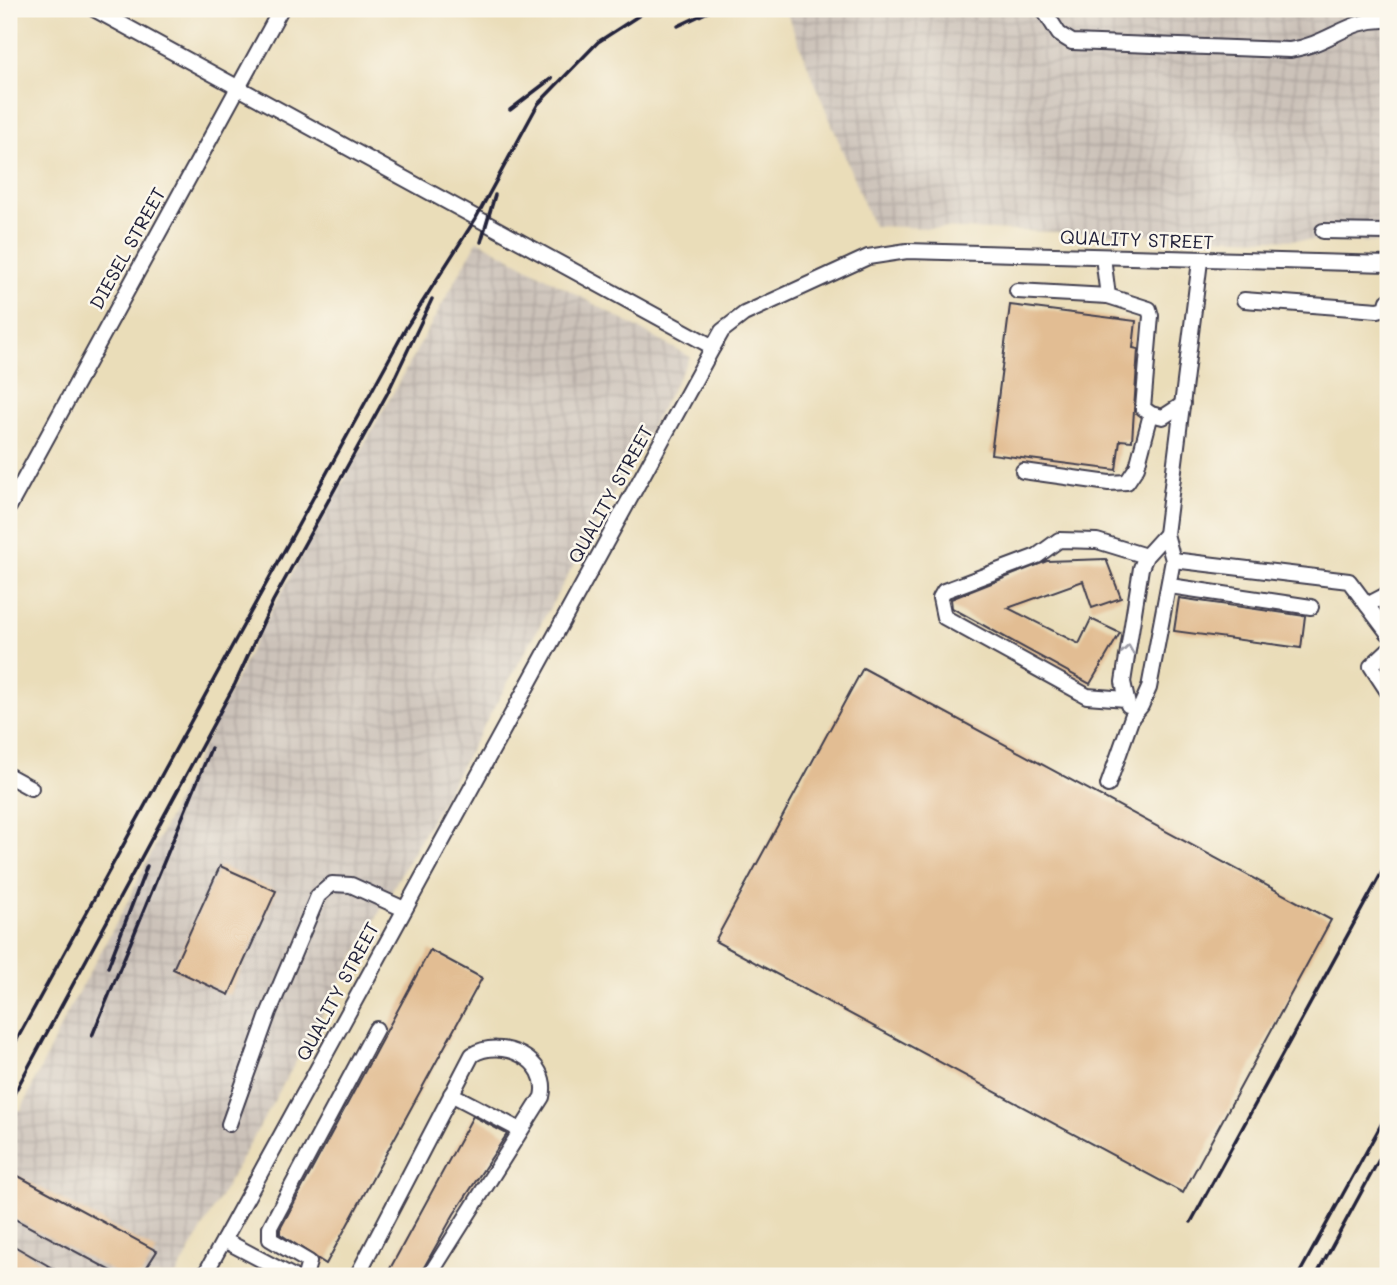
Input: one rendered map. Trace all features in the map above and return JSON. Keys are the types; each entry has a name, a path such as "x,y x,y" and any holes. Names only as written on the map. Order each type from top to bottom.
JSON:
{"street":[{"path":"94,9 713,347"},
{"name":"DIESEL STREET","path":"9,507 281,9"},
{"path":"1043,9 1059,34 1072,42 1263,49 1303,48 1333,37 1358,21 1388,20"},
{"path":"1322,231 1388,232"},
{"name":"QUALITY STREET","path":"204,1276 713,347 731,322 868,257 907,251 1199,261 1388,264"},
{"path":"1103,257 1108,296"},
{"path":"1108,785 1132,717 1141,706 1149,688 1170,586 1173,560 1166,534 1199,261"},
{"path":"1017,291 1108,296 1149,309 1151,316 1142,394 1143,408 1151,414 1163,417 1183,404"},
{"path":"1244,300 1378,310 1386,308 1388,301"},
{"path":"1023,471 1109,483 1127,482 1137,467 1151,414"},
{"path":"1132,717 1123,682 1141,568 1146,556 1166,534"},
{"path":"1126,699 1087,696 944,617 940,598 944,591 1037,556 1059,540 1097,541 1146,556"},
{"path":"1173,560 1349,581 1388,633"},
{"path":"1170,586 1311,607"},
{"path":"1367,605 1388,594"},
{"path":"1388,650 1371,666 1388,692"},
{"path":"9,776 31,788"},
{"path":"229,1124 268,1012 317,896 332,884 351,885 404,909"},
{"path":"305,1276 309,1262 270,1239 270,1227 376,1029"},
{"path":"357,1276 472,1055 496,1048 516,1052 533,1064 544,1081 537,1106 429,1276"},
{"path":"451,1094 520,1130"},
{"path":"224,1240 291,1276"}],"shaded area":[{"path":"785,9 1388,9 1388,243 873,226"},
{"path":"478,240 690,357 176,1276 9,1276 9,1110 21,1110 67,1013 125,907 255,640"}],"building":[{"path":"1010,305 1136,321 1133,348 1138,349 1132,441 1120,440 1116,470 991,454"},
{"path":"1106,559 1121,598 1092,608 1083,581 1008,608 1079,644 1091,619 1120,633 1090,684 952,608 951,599 1047,561"},
{"path":"1179,598 1305,616 1301,648 1174,631"},
{"path":"863,668 1331,920 1183,1193 715,941"},
{"path":"220,866 276,891 229,995 173,969"},
{"path":"430,950 482,978 326,1264 280,1234 280,1229"},
{"path":"473,1116 507,1134 454,1214 419,1276 386,1276"},
{"path":"9,1171 157,1251 141,1276 121,1276 9,1216"},
{"path":"9,1243 66,1276 9,1276"}],"railway":[{"path":"9,1054 406,328 476,218 538,104 598,42 649,9"},
{"path":"678,26 714,9"},
{"path":"510,110 552,78"},
{"path":"481,242 495,195"},
{"path":"9,1103 235,684 273,601 387,394 432,299"},
{"path":"92,1036 211,748"},
{"path":"1191,1222 1388,861"},
{"path":"108,967 147,866"},
{"path":"1298,1276 1388,1112"},
{"path":"1316,1276 1388,1143"}]}
